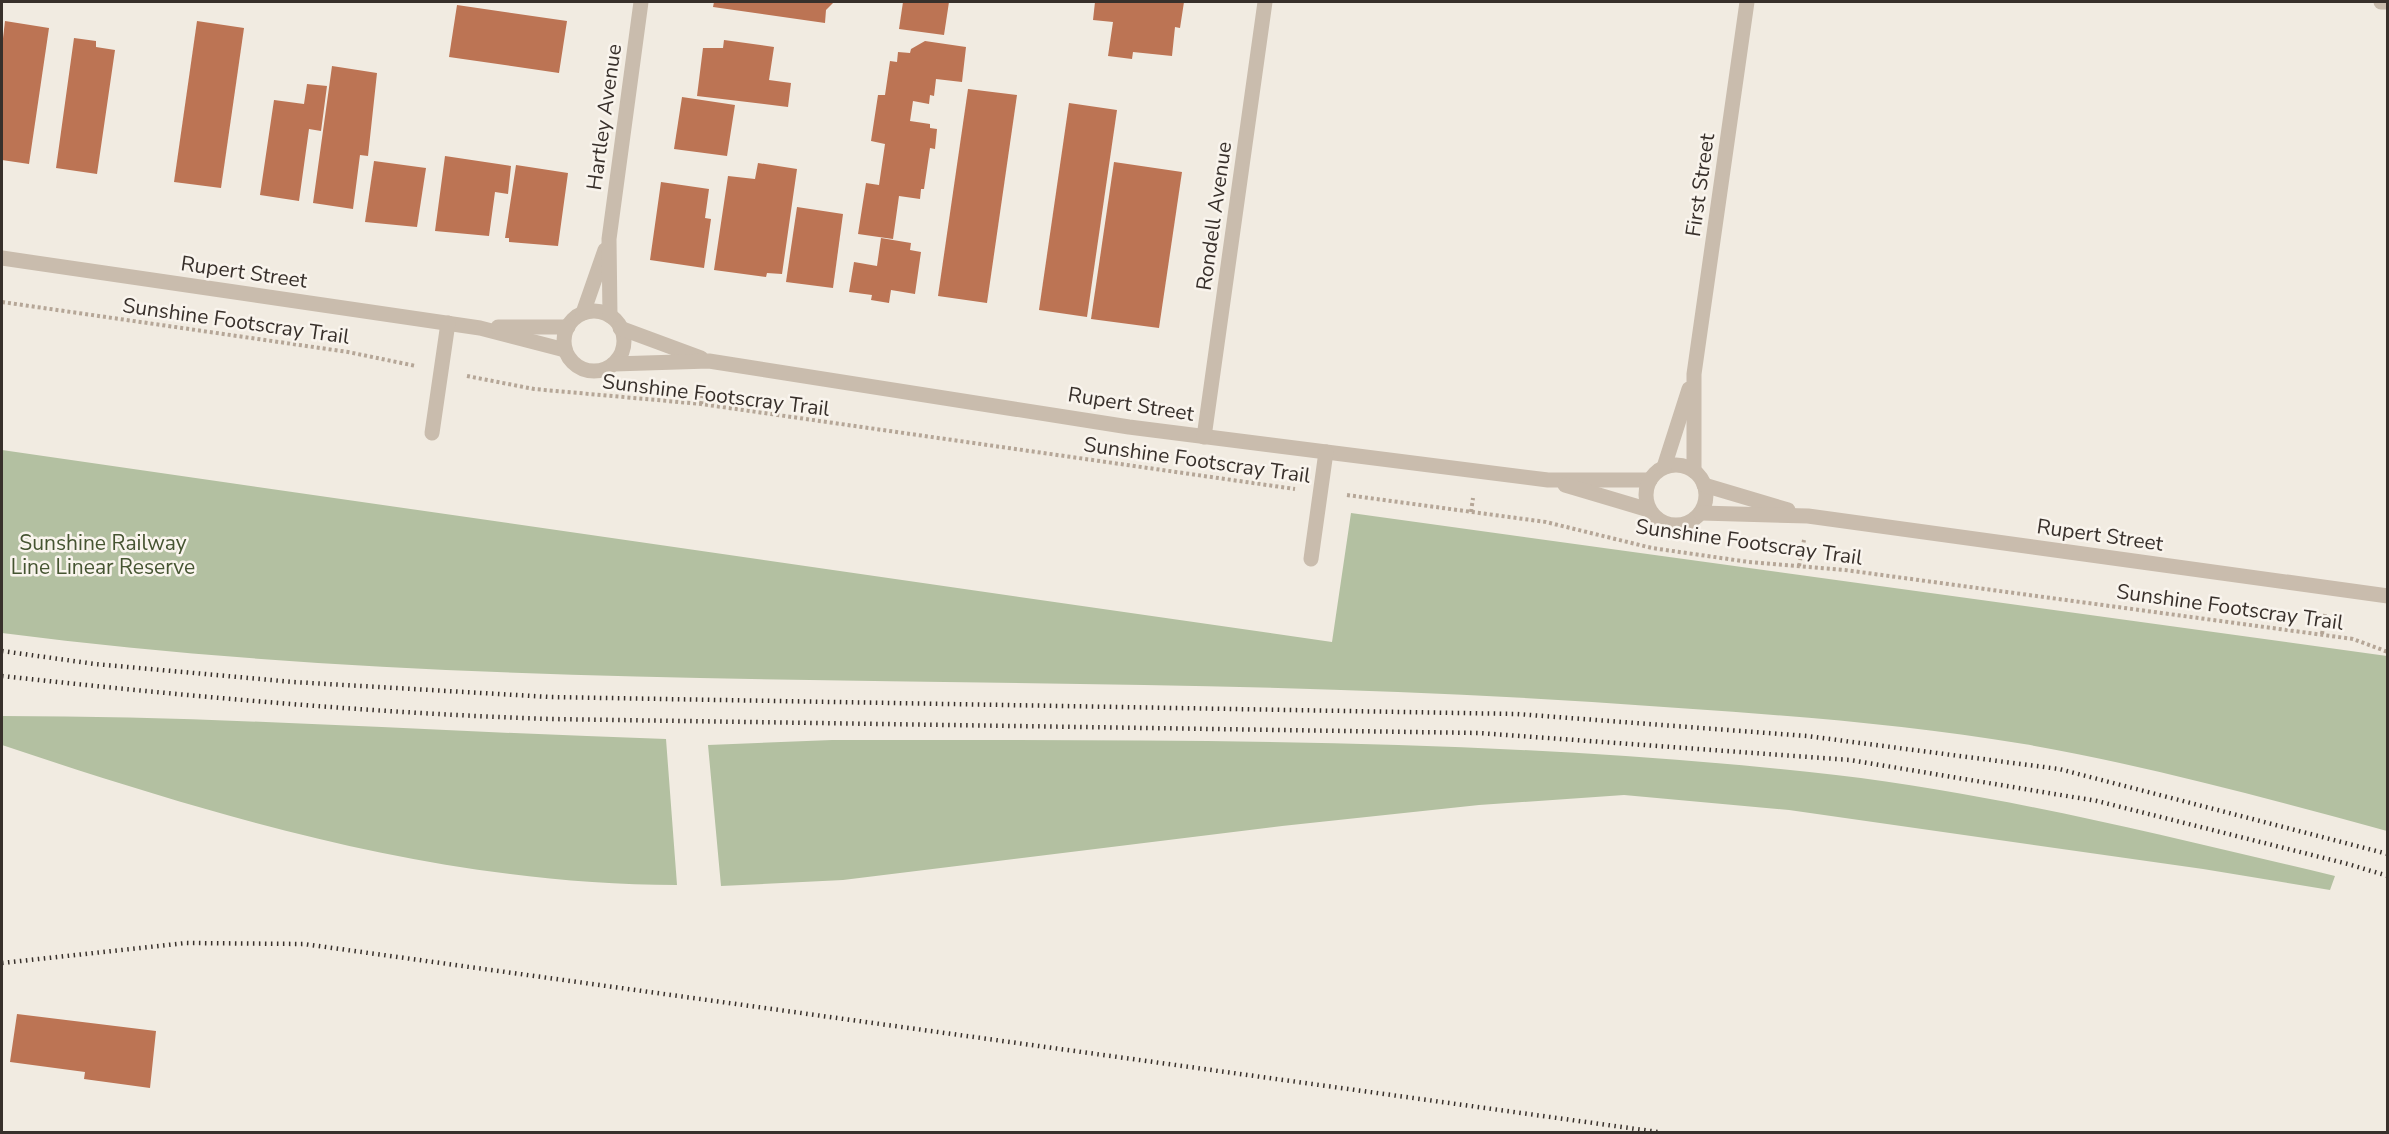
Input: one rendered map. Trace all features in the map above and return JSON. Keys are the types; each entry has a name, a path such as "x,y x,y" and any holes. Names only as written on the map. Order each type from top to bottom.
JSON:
{"street":[{"name":"Hartley Avenue","path":"583,313 609,239 641,2"},
{"name":"Rondell Avenue","path":"1204,437 1265,2"},
{"name":"First Street","path":"1694,471 1694,374 1747,2"},
{"path":"2381,2 2388,2"},
{"name":"Hartley Avenue","path":"609,239 615,322"},
{"name":"Rupert Street","path":"2,258 480,328 565,351"},
{"path":"592,312 615,322 623,347 614,364 596,371 586,370 569,359 563,342 567,327 583,313 592,312"},
{"name":"Rupert Street","path":"615,322 709,361"},
{"path":"432,433 448,323"},
{"name":"Rupert Street","path":"480,328 567,327"},
{"name":"Rupert Street","path":"614,364 709,361 1204,437 1548,480 1650,480"},
{"name":"First Street","path":"1664,467 1694,374"},
{"path":"1311,559 1326,452"},
{"path":"1684,466 1694,471 1704,485 1706,495 1701,513 1695,519 1678,525 1662,522 1649,510 1646,490 1650,480 1664,467 1684,466"},
{"name":"Rupert Street","path":"1548,480 1649,510"},
{"name":"Rupert Street","path":"1704,485 1808,516"},
{"name":"Rupert Street","path":"1701,513 1808,516 2388,596"}],"path":[{"name":"Sunshine Footscray Trail","path":"2,302 348,352 534,389 701,404 1546,522 1663,550 1749,562 1845,570 2353,639 2388,652"}],"green space":[{"name":"Sunshine Railway Line Linear Reserve","path":"2,450 1332,642 1351,513 2387,656 2387,831 2207,783 2069,752 1971,736 1808,718 1592,702 1393,692 1194,686 796,680 398,668 200,654 2,633"},
{"path":"2,716 251,721 666,739 677,885 590,882 504,873 419,860 250,821 167,798 2,745"},
{"path":"832,740 1335,743 1586,753 1711,763 1899,783 2024,805 2335,876 2330,890 2203,869 1789,810 1624,795 1479,805 1282,826 843,880 721,886 708,745"}],"building":[{"path":"714,2 834,2 826,10 825,23 713,7"},
{"path":"903,2 949,2 944,35 899,29"},
{"path":"1095,2 1184,2 1180,28 1175,27 1172,56 1133,52 1132,59 1108,56 1113,22 1093,20"},
{"path":"457,5 567,21 559,73 449,57"},
{"path":"5,21 49,28 29,164 2,160 2,47"},
{"path":"197,21 244,28 221,188 174,182"},
{"path":"74,38 96,41 96,47 115,50 97,174 56,168"},
{"path":"724,40 774,47 769,80 791,83 788,107 697,96 703,48 723,48"},
{"path":"925,41 966,47 962,82 936,79 934,96 930,95 929,104 913,101 910,121 930,124 930,128 937,129 935,149 930,148 924,189 921,189 920,199 899,196 893,239 858,234 866,183 879,185 885,144 871,141 878,95 885,95 890,61 897,62 898,52 910,53 911,49"},
{"path":"332,66 377,73 368,156 360,155 353,209 313,203"},
{"path":"307,84 327,86 321,131 309,129 299,201 260,195 274,100 304,104"},
{"path":"968,89 1017,95 987,303 938,296"},
{"path":"682,97 735,105 727,156 674,149"},
{"path":"1069,103 1117,110 1087,317 1039,310"},
{"path":"445,156 511,166 508,194 495,192 489,236 435,231"},
{"path":"374,161 426,168 417,227 365,222"},
{"path":"1114,162 1182,172 1159,328 1091,319"},
{"path":"758,163 797,169 782,274 767,273 766,277 714,270 728,176 755,179"},
{"path":"516,165 568,173 558,246 509,242 509,238 505,238"},
{"path":"661,182 709,189 705,218 711,219 704,268 650,260"},
{"path":"797,207 843,214 833,288 786,282"},
{"path":"881,238 911,243 910,250 921,252 915,294 891,290 889,303 871,300 872,295 849,292 854,262 877,266"},
{"path":"17,1014 156,1031 150,1088 84,1079 85,1072 10,1062"}],"railway":[{"path":"2,651 95,664 293,682 550,697 1517,714 1807,736 2059,769 2388,854"},
{"path":"2,676 276,703 413,713 551,719 1479,733 1850,760 2097,801 2388,876"},
{"path":"2,963 186,943 304,944 1658,1132"}]}
